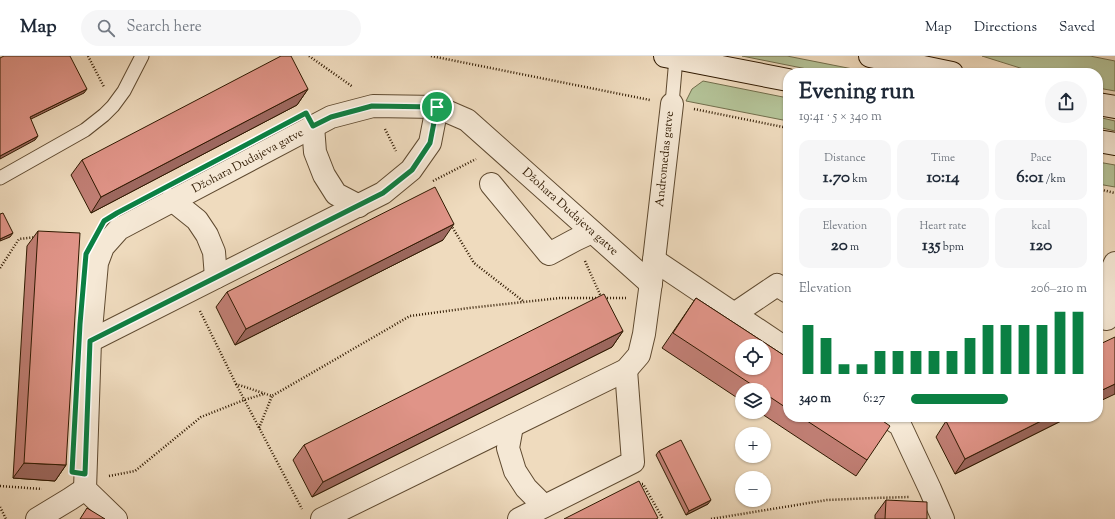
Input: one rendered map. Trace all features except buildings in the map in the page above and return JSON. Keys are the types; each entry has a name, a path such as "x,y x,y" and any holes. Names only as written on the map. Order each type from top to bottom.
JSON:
{"street":[{"path":"870,56 941,66"},
{"path":"672,57 783,79"},
{"name":"Andromedas gatve","path":"626,370 639,355 644,334 672,104"},
{"path":"1103,105 1115,107"},
{"name":"Džohara Dudajeva gatve","path":"80,487 97,263 103,247 119,229 331,117 372,106 437,107 467,120 583,236 651,284"},
{"path":"90,341 383,193 412,170 430,143 437,107"},
{"path":"313,126 315,152 324,175 336,194 358,206"},
{"path":"1103,142 1115,144"},
{"path":"491,184 549,254 583,236"},
{"path":"172,200 197,220 207,235 214,252 216,277"},
{"path":"654,260 783,347"},
{"path":"1107,319 1110,274 1115,263"},
{"path":"734,314 777,285 783,289"},
{"path":"322,519 354,513 512,426 626,370 632,462 519,519"},
{"path":"902,422 943,519"},
{"path":"512,426 508,448 515,471 526,488 544,506"},
{"path":"36,519 80,487 116,519"}],"lane":[{"path":"0,178 85,130 104,115 124,91 142,56"},
{"name":"Andromedas gatve","path":"672,57 672,104"}],"path":[{"path":"88,56 112,106"},
{"path":"313,56 316,61"},
{"path":"431,56 783,127"},
{"path":"1103,191 1115,193"},
{"path":"583,236 604,305"},
{"path":"0,268 19,239 40,237"},
{"path":"260,428 272,396 410,316 560,298 628,298"},
{"path":"199,309 244,400 302,509"},
{"path":"236,384 272,396"},
{"path":"0,486 62,490 80,487 103,477 135,471 201,417 265,393"},
{"path":"711,519 827,500 934,497"},
{"path":"0,507 6,519"}],"green space":[{"path":"742,56 787,56 848,68 802,68"},
{"path":"982,56 1090,56 1115,61 1115,91 1103,89 1103,68 1020,68"},
{"path":"703,81 783,97 783,120 686,101 692,89"},
{"path":"1103,118 1115,121 1115,131 1103,128"},
{"path":"1103,163 1115,165 1115,187 1103,185"}],"route":[{"path":"372,106 437,107 430,143 412,170 383,193 90,341 85,474 72,472 80,324 86,254 104,221 306,113 313,126 331,117 372,106"}]}
